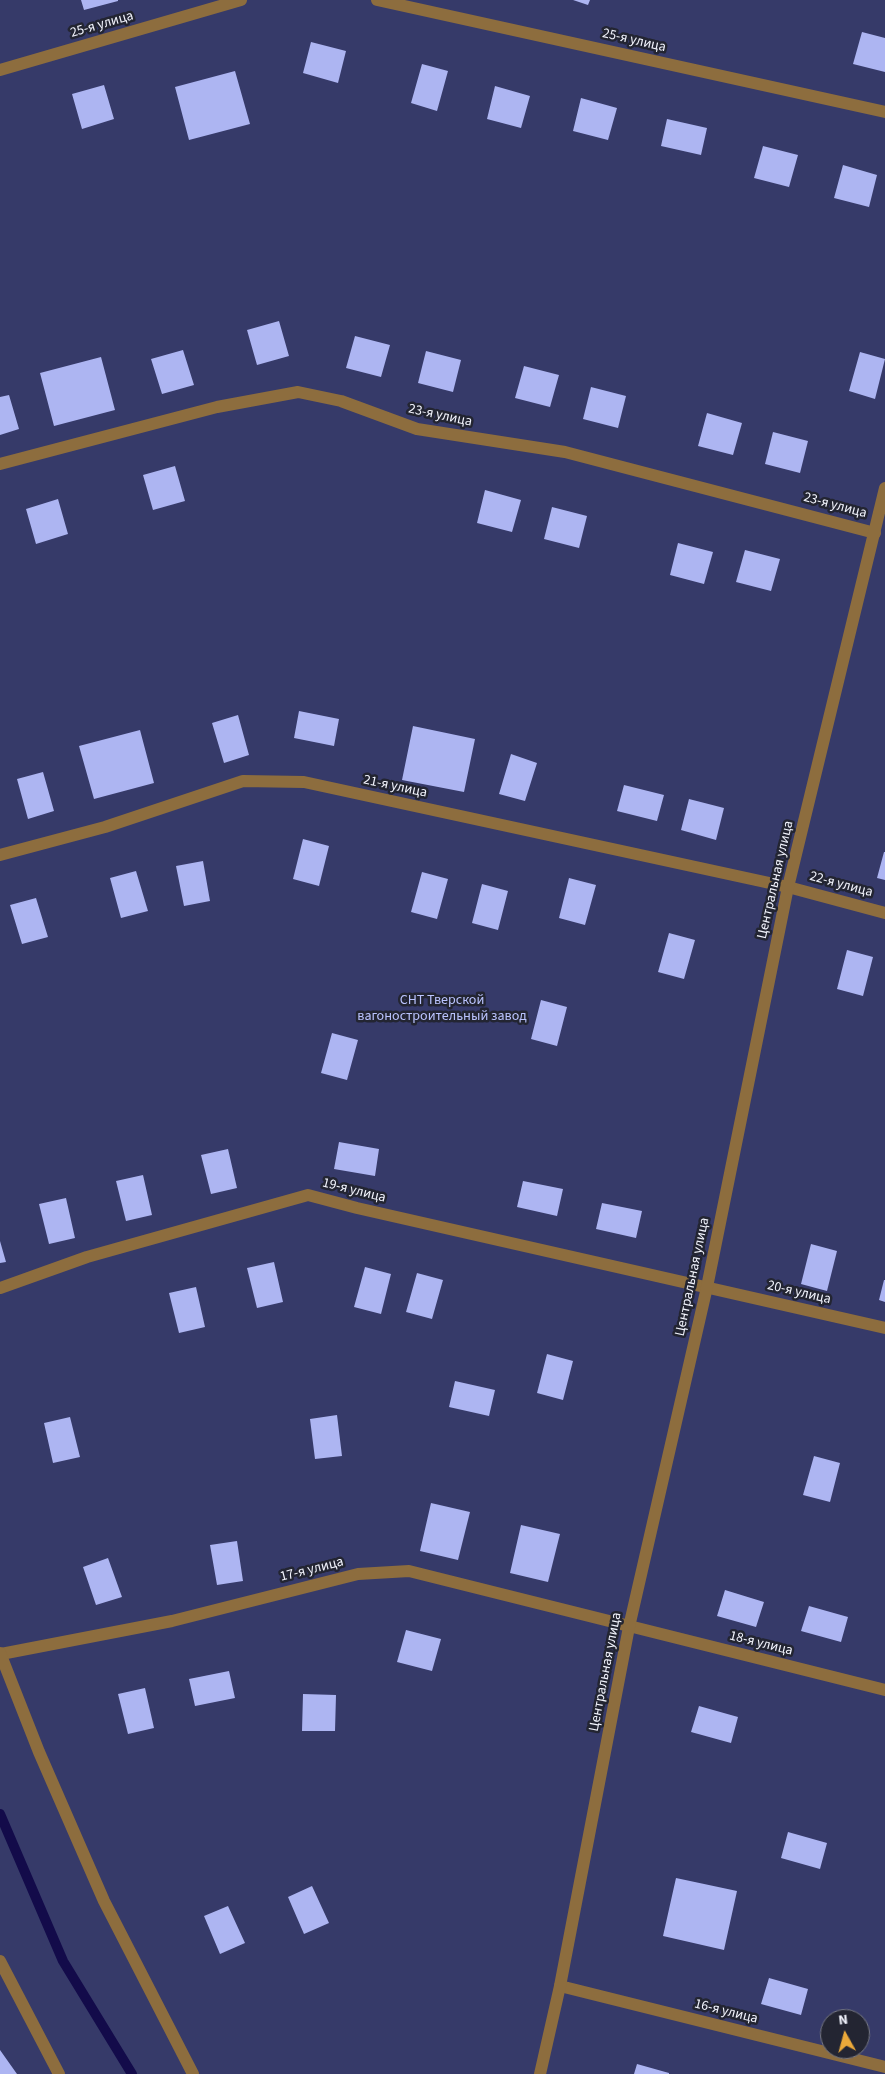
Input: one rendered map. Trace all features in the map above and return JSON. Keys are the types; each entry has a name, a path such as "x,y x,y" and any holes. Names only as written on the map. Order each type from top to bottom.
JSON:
{"street":[{"name":"25-я улица","path":"0,70 240,0"},
{"name":"25-я улица","path":"377,0 885,112"},
{"name":"23-я улица","path":"0,464 217,408 298,392 341,401 417,429 565,452 879,526"},
{"name":"Центральная улица","path":"540,2074 560,1986 629,1627 707,1286 788,887 879,526 885,488"},
{"name":"21-я улица","path":"0,855 105,828 243,781 304,782 788,887"},
{"name":"22-я улица","path":"788,887 885,913"},
{"name":"19-я улица","path":"0,1288 87,1257 308,1195 357,1208 707,1286"},
{"name":"20-я улица","path":"707,1286 885,1328"},
{"name":"17-я улица","path":"0,1654 172,1621 358,1574 409,1571 629,1627"},
{"name":"18-я улица","path":"629,1627 885,1690"},
{"path":"0,1654 39,1752 104,1901 193,2074"},
{"path":"0,1961 58,2074"},
{"name":"16-я улица","path":"560,1986 885,2068"}],"green space":[{"name":"СНТ Тверской вагоностроительный завод","path":"0,0 885,0 885,2074 0,2074"}],"building":[{"path":"81,0 118,0 118,1 84,10"},
{"path":"573,0 590,0 588,5"},
{"path":"862,32 885,38 885,72 853,64"},
{"path":"311,42 346,51 338,83 303,73"},
{"path":"422,64 448,71 437,111 411,103"},
{"path":"235,71 250,124 189,140 175,87"},
{"path":"104,85 114,119 82,129 72,94"},
{"path":"495,86 530,96 521,128 487,119"},
{"path":"581,98 617,108 608,140 573,131"},
{"path":"667,119 707,128 701,155 661,146"},
{"path":"763,146 798,155 789,187 754,178"},
{"path":"843,165 877,175 869,207 834,198"},
{"path":"279,321 289,356 257,365 247,330"},
{"path":"355,336 390,345 381,377 346,368"},
{"path":"183,350 194,385 162,394 151,359"},
{"path":"426,351 461,360 453,392 418,383"},
{"path":"860,352 885,359 875,399 849,391"},
{"path":"101,357 115,410 54,426 40,373"},
{"path":"524,366 559,375 550,407 515,398"},
{"path":"591,387 626,396 618,428 583,419"},
{"path":"9,395 19,429 0,435 0,397"},
{"path":"707,413 742,423 733,455 698,446"},
{"path":"773,432 808,441 800,473 765,464"},
{"path":"175,466 185,501 153,510 143,475"},
{"path":"485,490 521,500 512,532 477,523"},
{"path":"58,499 68,534 36,544 26,509"},
{"path":"552,507 587,516 579,548 544,539"},
{"path":"678,543 713,552 704,584 670,575"},
{"path":"745,550 780,559 771,591 736,582"},
{"path":"299,711 339,719 334,746 294,738"},
{"path":"238,715 249,755 224,763 212,723"},
{"path":"413,726 475,739 464,792 402,780"},
{"path":"140,730 154,783 94,799 79,746"},
{"path":"511,754 537,763 525,801 499,794"},
{"path":"43,772 54,811 28,819 17,779"},
{"path":"624,785 664,795 657,821 617,811"},
{"path":"689,799 724,808 716,840 681,830"},
{"path":"303,839 329,846 319,886 293,879"},
{"path":"885,852 885,880 877,878"},
{"path":"203,861 210,901 184,906 176,866"},
{"path":"136,871 148,911 121,918 110,878"},
{"path":"422,872 448,879 437,919 411,912"},
{"path":"569,878 596,885 585,925 559,918"},
{"path":"482,884 508,891 498,930 472,923"},
{"path":"36,898 48,937 22,944 10,905"},
{"path":"669,933 695,940 684,979 658,972"},
{"path":"847,950 873,957 863,996 837,989"},
{"path":"541,1000 567,1007 557,1046 531,1039"},
{"path":"332,1033 358,1040 347,1080 321,1073"},
{"path":"339,1142 379,1149 375,1176 334,1169"},
{"path":"228,1149 237,1188 211,1194 201,1155"},
{"path":"143,1175 152,1215 126,1221 116,1181"},
{"path":"523,1181 563,1189 557,1216 517,1207"},
{"path":"66,1198 75,1238 49,1244 39,1204"},
{"path":"602,1203 642,1211 636,1238 596,1229"},
{"path":"0,1241 6,1262 0,1263"},
{"path":"811,1244 837,1251 827,1291 801,1284"},
{"path":"274,1262 283,1302 257,1308 247,1268"},
{"path":"365,1267 391,1274 381,1314 354,1307"},
{"path":"417,1273 443,1280 432,1319 406,1312"},
{"path":"885,1280 885,1302 879,1300"},
{"path":"196,1287 205,1327 179,1333 169,1293"},
{"path":"547,1354 573,1361 563,1400 537,1393"},
{"path":"455,1381 495,1390 489,1416 449,1407"},
{"path":"337,1415 342,1456 315,1459 310,1419"},
{"path":"70,1417 80,1457 53,1463 44,1423"},
{"path":"814,1456 840,1463 830,1502 803,1495"},
{"path":"431,1503 470,1512 458,1560 420,1551"},
{"path":"521,1525 560,1534 548,1582 510,1573"},
{"path":"237,1541 243,1581 217,1585 210,1545"},
{"path":"108,1558 122,1597 96,1605 83,1567"},
{"path":"725,1590 764,1602 756,1627 717,1616"},
{"path":"809,1606 848,1617 841,1642 801,1631"},
{"path":"406,1630 441,1639 432,1671 397,1662"},
{"path":"229,1671 235,1698 195,1706 189,1679"},
{"path":"145,1688 154,1728 128,1734 118,1694"},
{"path":"303,1694 336,1695 335,1731 302,1731"},
{"path":"699,1706 738,1717 731,1743 691,1732"},
{"path":"788,1832 827,1843 820,1869 781,1858"},
{"path":"676,1878 737,1891 724,1950 663,1936"},
{"path":"312,1886 329,1923 304,1934 288,1897"},
{"path":"228,1906 245,1943 220,1954 204,1916"},
{"path":"769,1978 808,1989 801,2015 761,2004"},
{"path":"0,2050 17,2074 0,2074"},
{"path":"637,2064 669,2073 669,2074 634,2074"}],"waterway":[{"path":"0,1814 63,1961 132,2074"}]}
